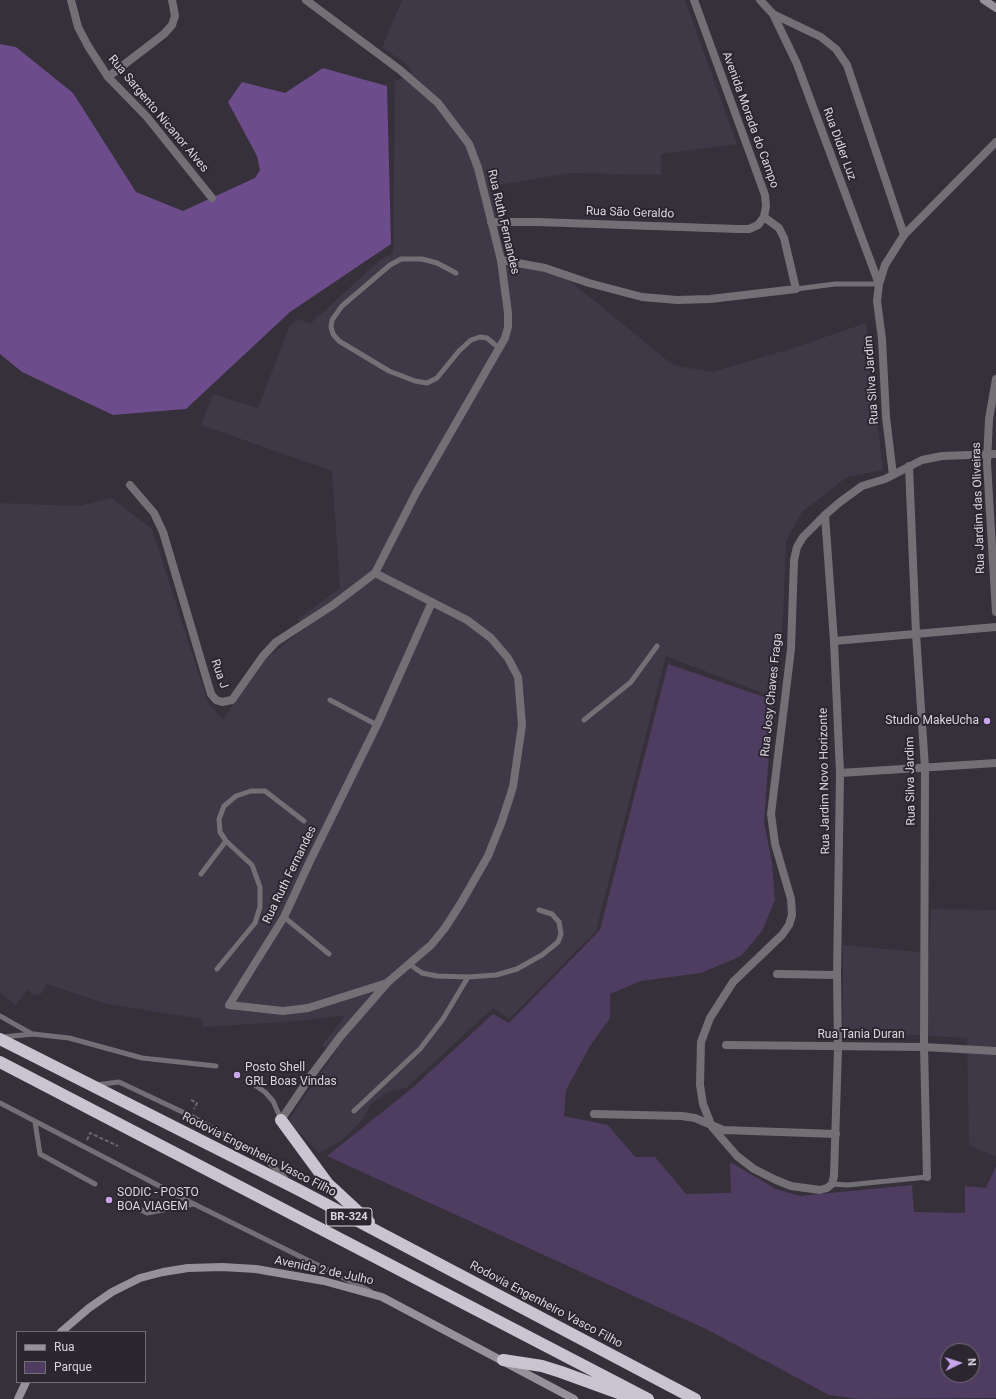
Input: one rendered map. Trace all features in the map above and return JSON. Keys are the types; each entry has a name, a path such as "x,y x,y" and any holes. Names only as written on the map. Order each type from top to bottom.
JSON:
{"highway":[{"name":"Rodovia Engenheiro Vasco Filho","path":"0,1038 299,1190 695,1399"},
{"name":"BR-324","path":"0,1062 648,1399"},
{"path":"281,1120 328,1184 368,1221 403,1245"},
{"path":"503,1360 542,1366 635,1399"}],"main road":[{"path":"984,0 996,8"},
{"name":"Avenida 2 de Julho","path":"62,1331 84,1312 112,1292 140,1278 188,1268 222,1267 284,1274 324,1281 382,1296 574,1399"},
{"path":"19,1396 26,1383"}],"street":[{"name":"Rua Sargento Nicanor Alves","path":"71,0 78,27 88,46 108,77 147,117 212,198"},
{"path":"108,77 164,34 172,25 174,16 172,0"},
{"name":"Rua Ruth Fernandes","path":"281,1120 310,1077 340,1037 388,982 431,945 445,928 488,856 513,787 522,725 518,677 508,658 491,638 467,620 375,572 417,491 505,338 508,327 508,313 501,260 491,222 485,189 469,144 438,103 400,70 306,0"},
{"name":"Avenida Morada do Campo","path":"694,0 765,195 766,206 764,217"},
{"name":"Rua Didler Luz","path":"760,0 773,14 797,64 879,284"},
{"name":"Rua Didler Luz","path":"773,14 821,37 836,49 847,65 904,235"},
{"path":"879,284 885,264 904,235 996,142"},
{"path":"501,260 546,268 589,283 642,296 677,300 710,299 796,289 784,238 779,228 764,217"},
{"name":"Rua São Geraldo","path":"491,222 538,222 749,229 758,224 764,217"},
{"name":"Rua Silva Jardim","path":"879,284 877,301 882,346 886,417 893,475"},
{"name":"Rua Jardim das Oliveiras","path":"996,379 989,419 987,453 994,548 996,612"},
{"name":"Rua Josy Chaves Fraga","path":"712,1127 703,1104 700,1085 701,1042 710,1018 733,982 790,925 792,915 791,900 772,830 772,801 791,649 794,560 797,547 803,537 825,515 850,493 862,486 893,475 922,460 942,456 987,453 996,454"},
{"name":"Rua Silva Jardim","path":"909,466 916,634 924,768 924,1047 927,1177"},
{"name":"Rua J","path":"130,485 154,513 163,532 211,694 216,700 222,702 232,700 263,656 276,642 333,605 375,572"},
{"name":"Rua Jardim Novo Horizonte","path":"825,515 834,641 840,773 837,975 838,1048 836,1134 834,1176 832,1184"},
{"name":"Rua Ruth Fernandes","path":"388,982 308,1008 283,1011 229,1005 284,918 310,861 377,725 432,602"},
{"path":"834,641 996,627"},
{"path":"840,773 996,763"},
{"path":"777,974 837,975"},
{"name":"Rua Tania Duran","path":"726,1046 838,1048 924,1047 996,1051"},
{"path":"594,1114 682,1116 695,1118 712,1127 723,1130 836,1134"},
{"path":"712,1127 737,1156 754,1169 776,1180 791,1186 820,1190 827,1188 832,1184"}],"lane":[{"path":"456,273 437,263 422,259 401,259 390,265 342,306 332,320 331,327 333,334 339,341 389,370 415,381 427,383 437,378 459,351 472,340 480,337 487,338 499,348"},
{"path":"796,289 835,284 879,284"},
{"path":"584,720 631,682 657,646"},
{"path":"330,700 377,725"},
{"path":"217,970 255,923 260,907 260,887 252,865 226,841 220,832 219,819 224,806 236,796 250,791 266,791 304,821"},
{"path":"201,874 226,841"},
{"path":"409,964 422,973 437,976 468,977 496,975 517,969 542,955 558,942 561,934 559,922 552,914 540,910"},
{"path":"284,918 329,954"},
{"path":"354,1111 420,1049 443,1019 468,977"},
{"path":"0,1016 33,1034"},
{"path":"0,1038 33,1034 69,1038 142,1058 216,1066"},
{"path":"90,1085 119,1082 191,1116 260,1155 299,1190"},
{"path":"256,1086 265,1092 273,1101 281,1120"},
{"path":"0,1103 194,1204 382,1296"},
{"path":"35,1122 40,1154 95,1184"},
{"path":"832,1184 848,1185 927,1177"},
{"path":"130,1204 147,1213 194,1204"}],"path":[{"path":"84,1147 90,1133 118,1146"}],"shaded area":[{"path":"402,0 685,0 737,144 661,154 661,175 569,173 493,186 498,227 508,265 555,274 570,281 673,365 712,372 790,349 866,323 883,470 847,477 802,512 786,541 783,618 775,698 666,656 596,931 509,1019 493,1008 406,1088 388,1092 372,1103 361,1122 341,1141 319,1153 288,1121 333,1055 322,1045 346,1015 298,1021 203,1027 202,1019 107,1004 47,984 41,994 34,995 28,990 15,1005 0,993 0,503 78,506 112,498 152,529 208,703 223,719 266,659 308,625 297,620 340,588 332,471 201,425 213,394 258,408 290,325 299,319 310,324 380,260 393,253 395,81 410,75 411,70 403,61 382,48"},
{"path":"0,44 16,47 73,93 136,192 183,211 255,178 260,170 257,156 228,102 242,82 285,93 323,68 387,86 391,244 290,312 186,409 113,415 22,372 0,354"},
{"path":"931,909 996,910 996,1157 969,1145 967,1038 843,1031 843,945 929,953"}],"green space":[{"path":"668,664 773,700 764,822 772,863 775,900 762,931 741,956 701,973 641,981 610,994 610,1018 590,1046 566,1090 564,1116 608,1125 635,1157 655,1157 686,1194 731,1193 730,1162 776,1189 800,1196 912,1185 914,1212 965,1213 965,1186 986,1188 996,1166 996,1398 859,1399 829,1395 706,1329 327,1156 410,1090 493,1014 509,1023 600,930"}],"place":[{"name":"Studio MakeUcha","path":"987,721"},
{"name":"Posto Shell GRL Boas Vindas","path":"237,1075"},
{"name":"SODIC - POSTO BOA VIAGEM","path":"109,1200"}]}
